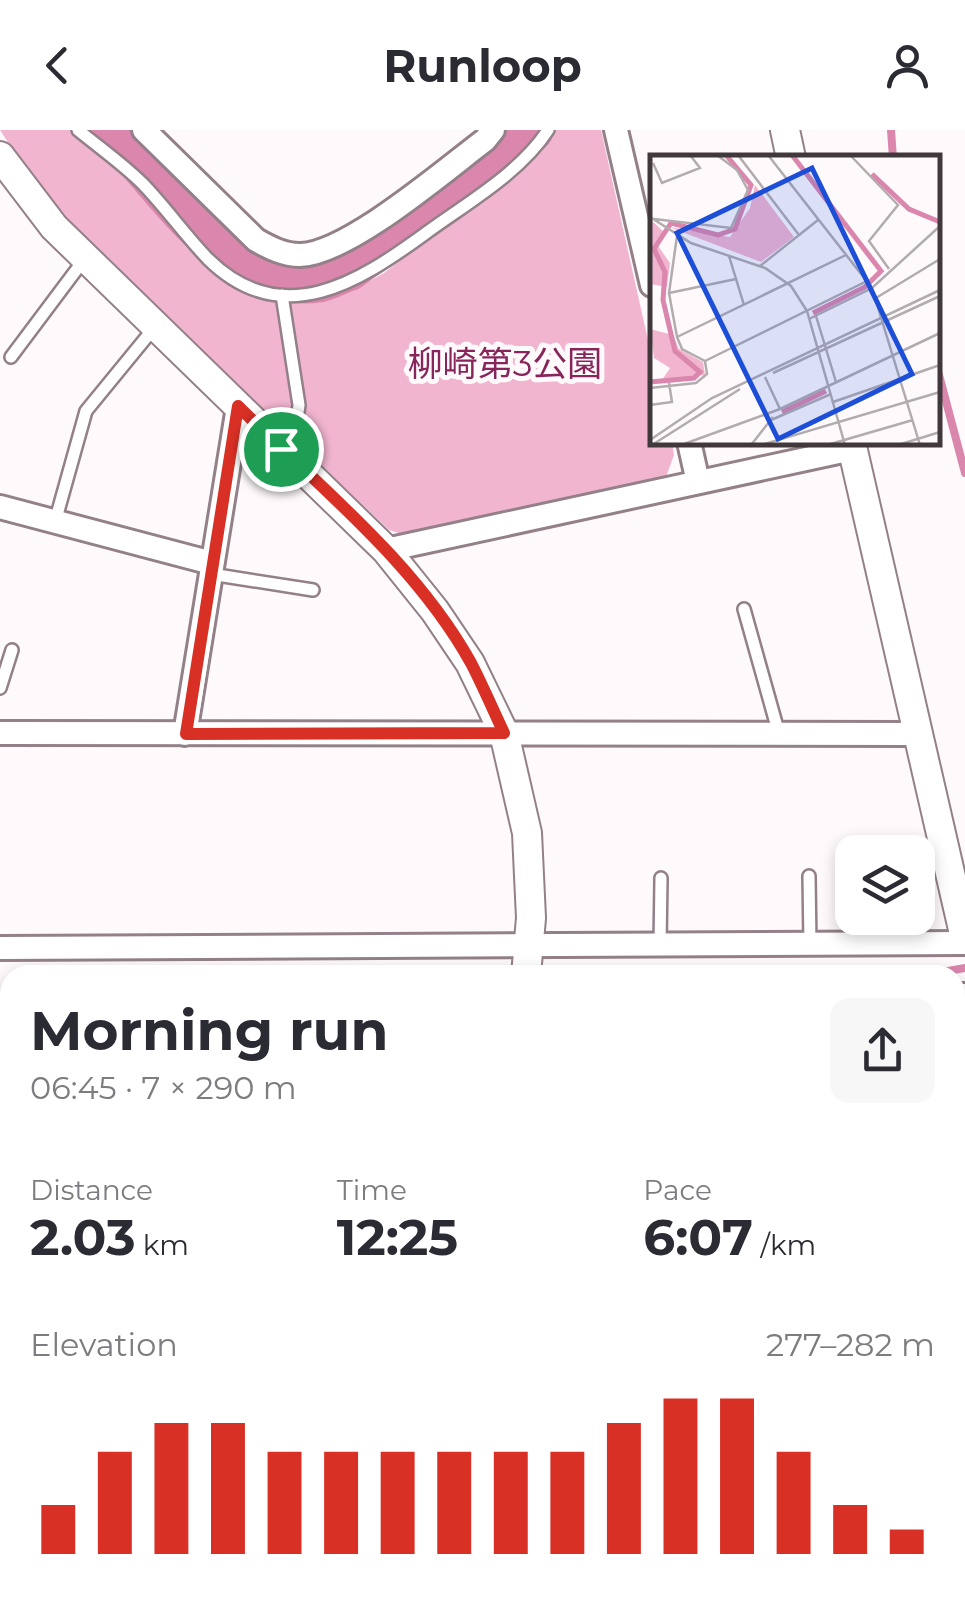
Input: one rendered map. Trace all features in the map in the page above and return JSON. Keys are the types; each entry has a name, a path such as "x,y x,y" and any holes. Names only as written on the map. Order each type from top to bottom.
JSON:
{"street":[{"path":"144,130 256,240 278,252 301,255 324,250 352,236 486,140 493,130"},
{"path":"616,130 650,277"},
{"path":"785,130 789,155"},
{"path":"0,156 54,227 386,550 470,663 504,733 527,833 528,961"},
{"path":"186,734 238,406"},
{"path":"690,445 698,482"},
{"path":"0,948 528,961 660,946 965,941 852,446 386,550"},
{"path":"0,507 212,569"},
{"path":"0,733 916,734"}],"lane":[{"path":"78,130 142,184 223,272 265,292 282,295 339,288 374,270 492,184 534,149 548,130"},
{"path":"12,357 86,257"},
{"path":"281,449 296,426 300,405 282,295"},
{"path":"55,522 86,411 156,324"},
{"path":"212,569 313,590"},
{"path":"744,610 779,734"},
{"path":"0,688 12,650"},
{"path":"809,876 810,945"},
{"path":"660,946 661,878"}],"green space":[{"name":"柳崎第3公園","path":"0,130 69,130 114,165 215,273 244,289 293,301 322,300 355,289 384,273 529,161 556,130 601,130 650,349 650,445 672,445 674,455 666,477 405,535 389,530 95,250 29,175"}],"waterway":[{"path":"108,130 184,212 232,256 259,271 288,280 319,280 348,269 497,160 531,130"},
{"path":"891,130 893,155"},
{"path":"940,379 965,473"}],"route":[{"path":"238,406 281,449 386,550 410,579 470,663 504,733 186,734 238,406"}]}
